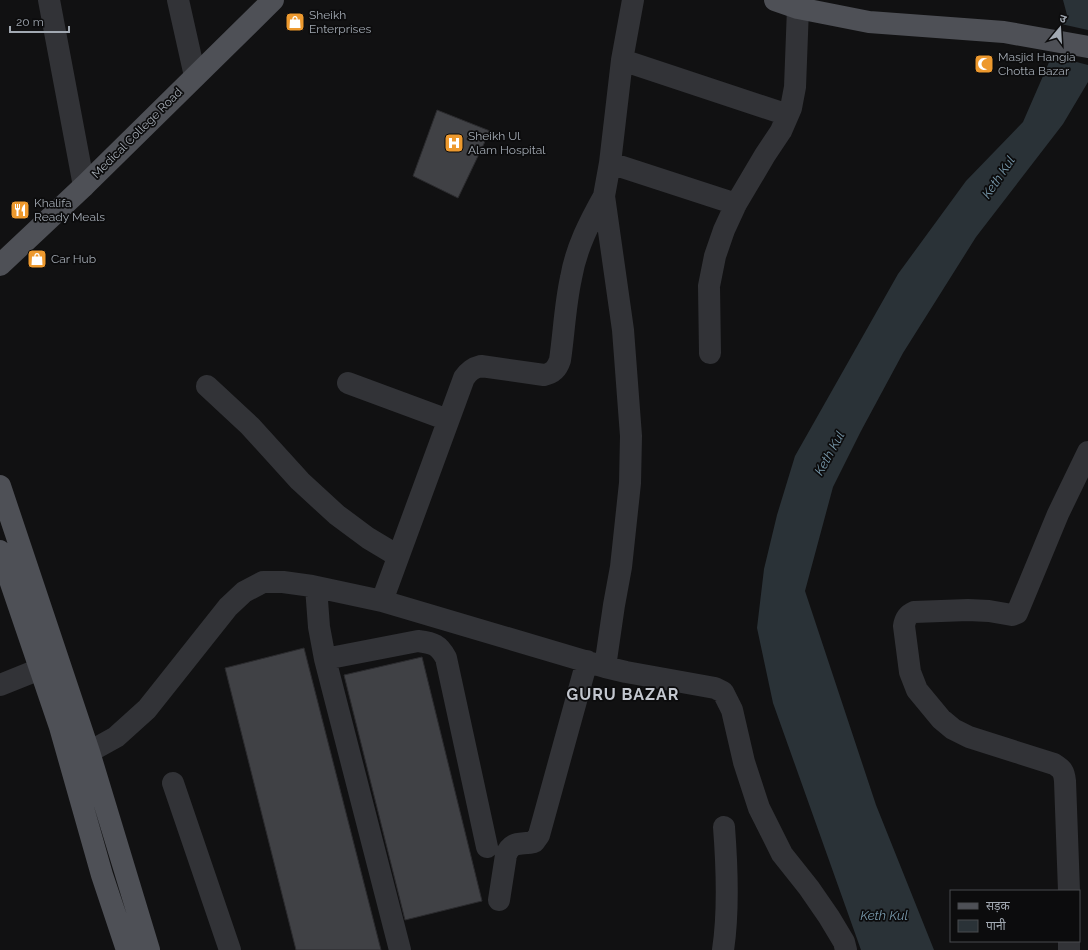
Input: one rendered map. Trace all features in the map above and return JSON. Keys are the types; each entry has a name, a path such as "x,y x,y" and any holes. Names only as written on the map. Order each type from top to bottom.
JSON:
{"main road":[{"name":"Medical College Road","path":"0,265 84,186 194,76 273,0"},
{"path":"775,0 798,8 869,22 1004,32 1088,47"},
{"path":"0,486 79,756 149,950"},
{"path":"0,551 60,726 79,756 102,875 126,950"}],"street":[{"path":"49,0 84,186"},
{"path":"178,0 194,76"},
{"path":"499,900 508,850 514,844 534,842 539,835 596,664 614,605 621,567 630,483 631,436 622,330 604,196 610,163 622,60 633,0"},
{"path":"710,353 710,286 715,256 736,204 781,131 791,108 796,88 798,8"},
{"path":"622,60 788,115"},
{"path":"610,163 736,204"},
{"path":"382,601 464,378 472,368 481,366 544,375 551,374 557,368 560,360 571,277 580,245 604,196"},
{"path":"348,384 448,420"},
{"path":"206,386 250,426 300,481 337,515 368,538 398,556"},
{"path":"1069,890 1064,772 1061,768 1054,764 969,737 953,729 941,719 917,690 910,672 904,626 905,619 908,615 914,612 968,610 989,611 1012,615 1017,613 1058,514 1088,452"},
{"path":"79,756 116,737 147,709 228,607 244,592 263,582 283,582 316,587 382,601 596,664 626,672 715,688 723,692 732,710 744,762 759,808 782,854 809,888 829,917 844,942 846,950"},
{"path":"316,587 319,627 325,659 400,950"},
{"path":"325,659 418,641 432,642 441,649 446,658 487,848"},
{"path":"0,685 40,668"},
{"path":"173,783 230,950"},
{"path":"723,950 726,889 724,827"}],"water":[{"name":"Keth Kul","path":"1063,0 1088,0 1088,82 1063,124 976,237 903,353 833,487 805,591 876,805 934,950 861,950 773,703 757,628 764,569 777,515 795,456 898,274 966,181 1023,122 1050,60 1067,15"}],"pier":[{"path":"1061,24 1088,30 1088,65 1050,55"}],"building":[{"path":"437,110 490,131 458,198 413,176"},
{"path":"304,648 381,950 296,950 225,668"},
{"path":"422,657 482,901 405,920 344,675"}],"place":[{"name":"Sheikh Enterprises","path":"295,22"},
{"name":"Masjid Hangia Chotta Bazar","path":"984,64"},
{"name":"Sheikh Ul Alam Hospital","path":"454,143"},
{"name":"Khalifa Ready Meals","path":"20,210"},
{"name":"Car Hub","path":"37,259"}],"district":[{"name":"GURU BAZAR","path":"623,694"}]}
